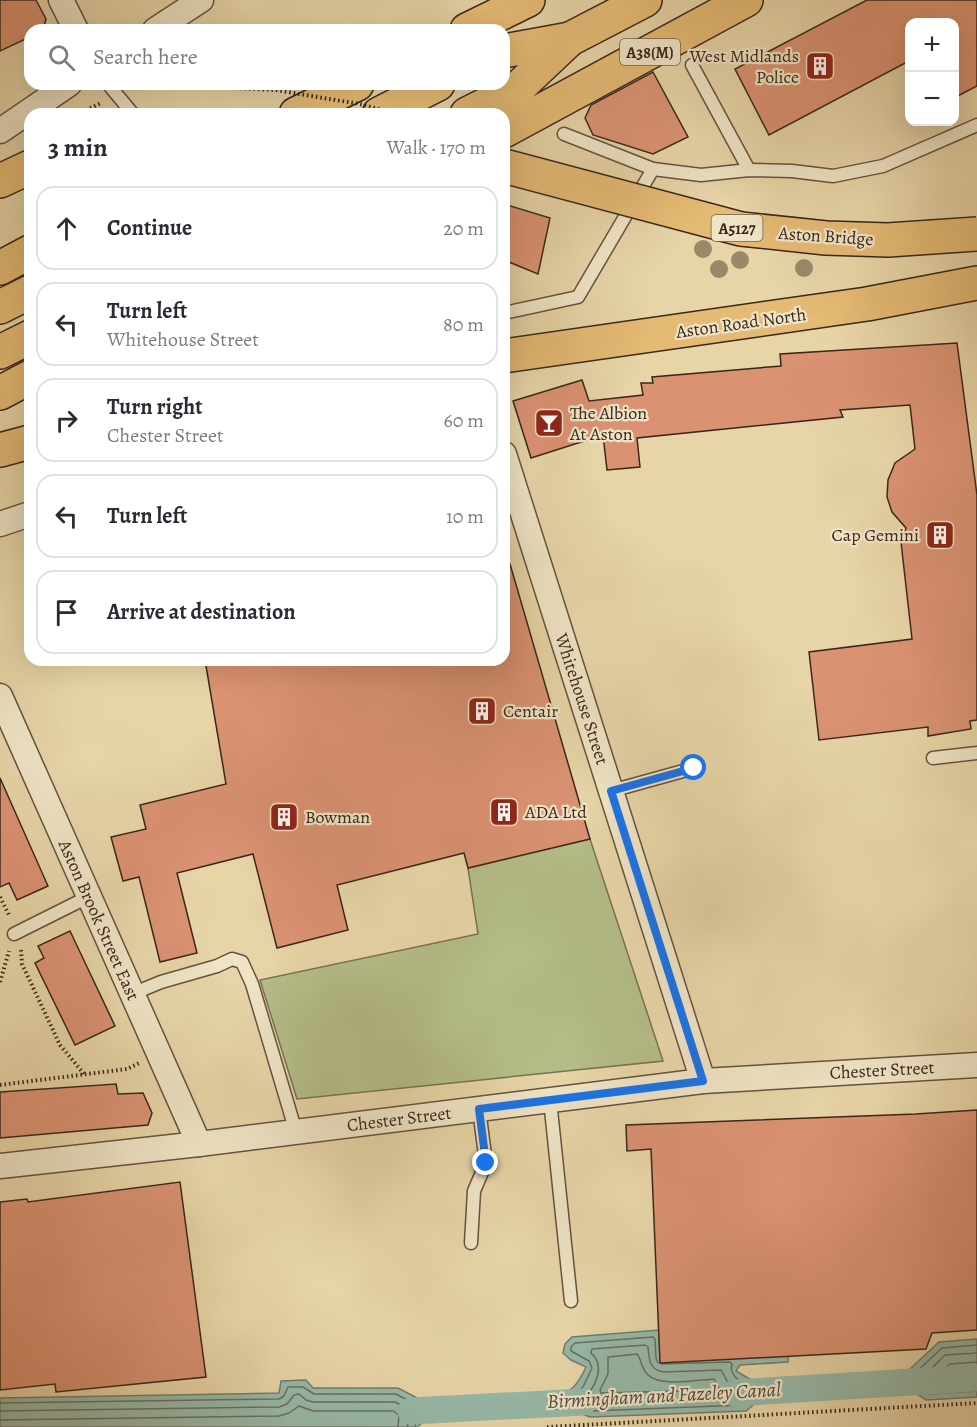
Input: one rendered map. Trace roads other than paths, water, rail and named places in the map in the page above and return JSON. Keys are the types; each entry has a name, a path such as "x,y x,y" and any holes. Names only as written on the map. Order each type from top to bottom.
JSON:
{"main road":[{"path":"479,24 528,0"},
{"name":"A38(M)","path":"479,108 517,89 570,39 645,0"},
{"name":"A38(M)","path":"510,128 746,0"},
{"name":"A38(M)","path":"510,50 570,39"},
{"path":"308,108 345,90"},
{"path":"392,108 426,90"},
{"name":"Aston Bridge","path":"510,168 741,229 826,238 888,240 977,234"},
{"path":"0,181 24,170"},
{"path":"0,268 24,255"},
{"name":"Aston Road North","path":"510,355 630,340 867,304 977,283"},
{"path":"0,307 24,295"},
{"path":"0,352 24,340"},
{"path":"0,393 24,380"},
{"path":"0,450 24,444"}],"street":[{"path":"61,0 73,24"},
{"path":"164,24 201,0"},
{"path":"33,108 60,90"},
{"path":"0,130 24,114"},
{"name":"Whitehouse Street","path":"510,473 703,1081"},
{"path":"0,524 24,516"},
{"name":"Aston Brook Street East","path":"0,696 198,1144"},
{"name":"Chester Street","path":"0,1166 198,1144 703,1081 977,1065"}],"lane":[{"path":"692,64 749,170"},
{"path":"113,90 128,108"},
{"path":"564,134 654,169 701,175 749,170 792,171 833,176 883,166 977,125"},
{"path":"510,312 578,297 654,169"},
{"path":"933,758 977,753"},
{"path":"611,791 694,768"},
{"path":"14,934 88,897"},
{"path":"132,994 160,982 217,966 232,959 242,962 255,995 296,1132"},
{"path":"550,1100 571,1301"},
{"path":"471,1243 474,1191 486,1163 479,1109"}],"water":[{"path":"660,1330 789,1353 788,1362 740,1365 736,1371 770,1391 746,1411 590,1417 545,1405 570,1390 586,1367 571,1360 563,1353 565,1344 572,1337"},
{"path":"977,1339 977,1397 926,1400 900,1383 909,1370 939,1342"},
{"path":"306,1380 313,1388 398,1388 446,1410 430,1417 417,1427 0,1427 0,1398 279,1393 281,1381"}],"waterway":[{"name":"Birmingham and Fazeley Canal","path":"735,1393 977,1378"},
{"name":"Birmingham and Fazeley Canal","path":"411,1411 583,1402"}],"place":[{"name":"West Midlands Police","path":"820,66"},
{"name":"The Albion At Aston","path":"549,423"},
{"name":"Cap Gemini","path":"940,535"},
{"name":"Centair","path":"482,711"},
{"name":"ADA Ltd","path":"504,812"},
{"name":"Bowman","path":"284,817"}]}
